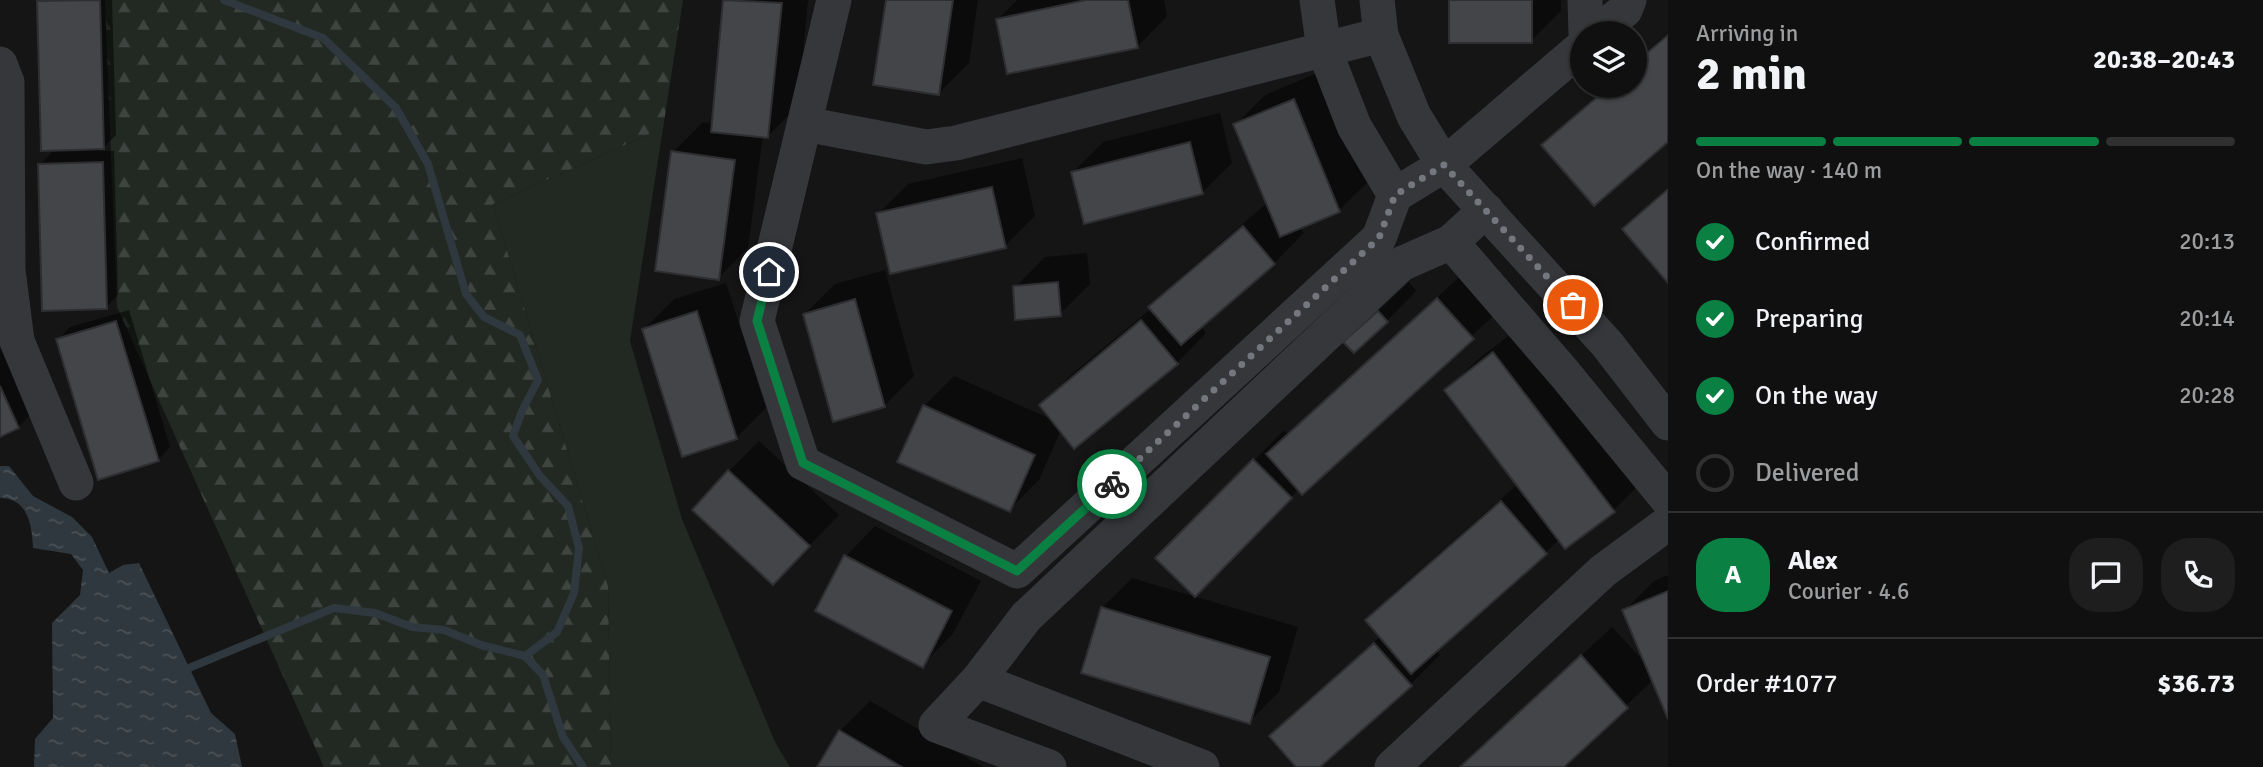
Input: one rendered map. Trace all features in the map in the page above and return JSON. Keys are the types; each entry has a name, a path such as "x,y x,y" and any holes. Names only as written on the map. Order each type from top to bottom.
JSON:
{"street":[{"path":"834,0 757,321 803,463 1017,571 1379,238 1395,195 1444,165 1570,57"},
{"path":"1317,0 1324,50 1354,125 1395,195"},
{"path":"1377,0 1381,35 1414,116 1444,165 1607,344 1668,423"},
{"path":"1585,0 1586,21"},
{"path":"1612,21 1625,10 1629,0"},
{"path":"805,124 926,147 956,143 1381,35"},
{"path":"0,64 7,82 6,301 17,341 75,483"},
{"path":"1049,767 936,725 978,680 1026,617 1401,264 1451,242 1486,210"},
{"path":"1451,242 1564,373 1668,500"},
{"path":"1392,767 1603,571 1668,523"},
{"path":"978,680 1202,767"}],"green space":[{"path":"105,0 683,0 663,128 493,204 608,586 611,767 324,767 117,307"},
{"path":"663,128 630,341 682,519 775,742 790,767 611,767 608,586 493,204"}],"water":[{"path":"0,466 9,466 33,496 72,517 92,537 109,573 123,565 139,563 211,713 235,734 242,767 34,767 35,739 53,718 52,623 80,595 83,570 71,554 33,548 27,514 17,503 0,498"}],"building":[{"path":"100,0 104,149 41,151 37,1"},
{"path":"723,0 782,3 768,138 711,132"},
{"path":"886,0 953,0 939,95 873,85"},
{"path":"1086,0 1128,0 1138,48 1007,74 996,19"},
{"path":"1449,0 1532,0 1532,43 1449,43"},
{"path":"1668,35 1668,142 1594,206 1541,145 1596,98 1647,98 1647,53"},
{"path":"1294,99 1340,212 1280,237 1233,124"},
{"path":"1190,142 1203,194 1084,224 1071,172"},
{"path":"671,151 735,160 719,280 655,271"},
{"path":"103,162 107,309 42,311 38,164"},
{"path":"992,187 1006,248 890,274 876,213"},
{"path":"1668,189 1668,283 1622,229"},
{"path":"1243,226 1275,264 1181,345 1148,307"},
{"path":"1058,282 1061,316 1015,320 1013,286"},
{"path":"1437,298 1474,339 1302,495 1266,454"},
{"path":"855,299 885,407 833,422 803,314"},
{"path":"697,311 737,439 682,457 642,329"},
{"path":"1378,311 1388,322 1354,353 1343,342"},
{"path":"1141,320 1178,364 1074,449 1039,405"},
{"path":"116,321 159,461 98,480 56,339"},
{"path":"1493,352 1615,512 1565,549 1444,390"},
{"path":"0,386 19,428 0,437"},
{"path":"923,405 1035,455 1010,512 897,462"},
{"path":"1253,459 1292,498 1195,597 1155,558"},
{"path":"728,470 810,546 773,585 692,510"},
{"path":"1501,501 1547,554 1411,674 1365,620"},
{"path":"844,555 952,611 923,668 815,611"},
{"path":"1668,591 1668,719 1622,610"},
{"path":"1101,607 1270,657 1250,724 1081,673"},
{"path":"1374,643 1412,686 1320,767 1296,767 1269,736"},
{"path":"1581,655 1628,708 1564,767 1460,767"},
{"path":"839,730 902,767 817,767"}],"waterway":[{"path":"224,0 323,38 396,108 428,164 466,294 484,317 520,335 538,380 513,436 540,476 568,506 579,548 574,593 557,632 525,656 543,675 563,737 583,767"},
{"path":"184,675 189,668 334,608 375,613 412,627 444,630 481,645 525,656"}],"way so far":[{"path":"1112,484 1379,238 1395,195 1444,165 1573,305"}],"route":[{"path":"769,272 757,321 803,463 1017,571 1112,484"}]}
